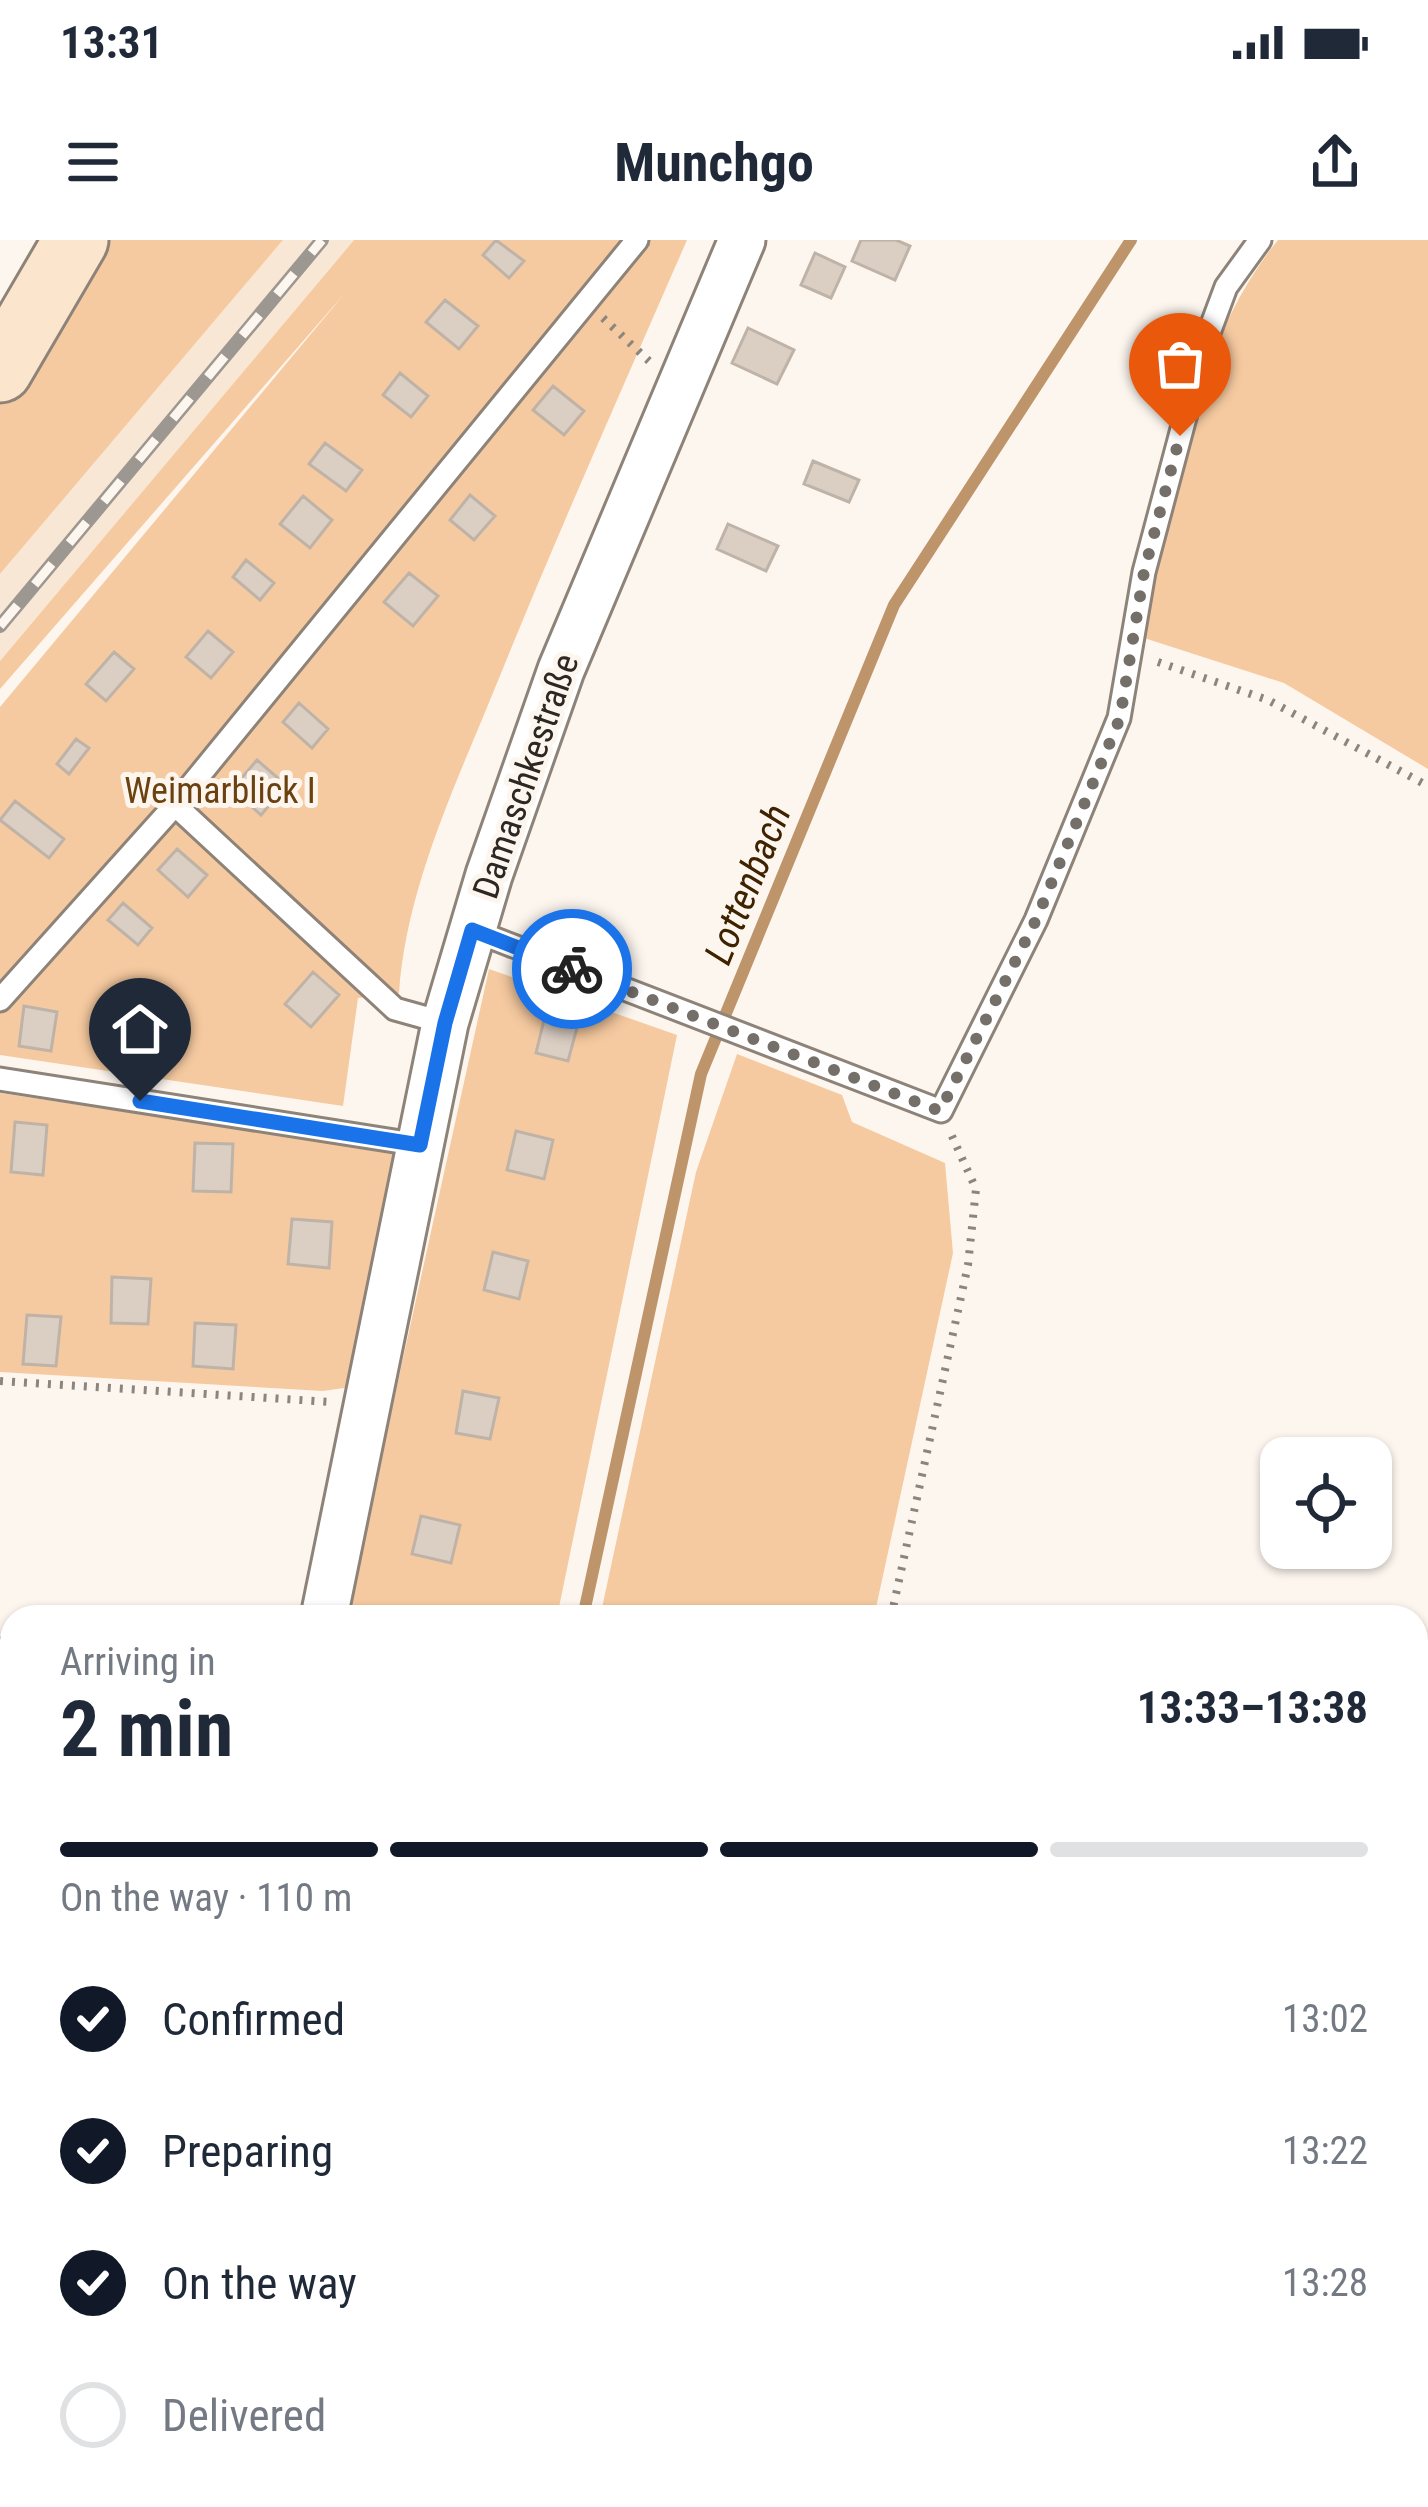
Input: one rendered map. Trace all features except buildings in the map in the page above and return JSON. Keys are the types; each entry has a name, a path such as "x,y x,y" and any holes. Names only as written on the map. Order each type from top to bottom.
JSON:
{"street":[{"path":"0,370 76,240"},
{"name":"Damaschkestraße","path":"327,1605 445,1023 472,930 561,670 742,240"}],"lane":[{"path":"0,1000 175,805 637,240"},
{"path":"472,930 940,1111 1036,920 1120,718 1128,652 1204,346 1226,287 1260,240"},
{"path":"175,805 395,1009 445,1023"},
{"path":"0,1079 420,1145"}],"path":[{"path":"586,300 643,359 686,373"},
{"path":"1128,652 1268,700 1428,786"},
{"path":"894,1605 968,1264 976,1189 940,1111"},
{"path":"0,1381 369,1406"}],"shaded area":[{"path":"283,240 354,240 0,661 0,574"}],"green space":[{"path":"96,240 283,240 0,574 0,404"},
{"name":"Weimarblick I","path":"354,240 687,240 449,799 411,915 399,993 358,998 343,1106 0,1055 0,707 345,293 0,689 0,661"},
{"path":"1278,240 1428,240 1428,769 1284,683 1141,637 1175,481 1204,379 1248,283"},
{"path":"489,969 677,1035 559,1605 349,1605"},
{"path":"737,1054 842,1095 852,1122 945,1163 953,1253 877,1605 603,1605 696,1172"},
{"path":"0,1093 399,1153 351,1387 323,1391 0,1372"}],"waterway":[{"name":"Lottenbach","path":"586,1605 701,1074 894,605 1131,240"}],"railway":[{"path":"0,626 322,240"}],"way so far":[{"path":"572,969 940,1111 1036,920 1120,718 1144,572 1180,436"}],"route":[{"path":"140,1101 420,1145 445,1023 472,930 572,969"}]}
